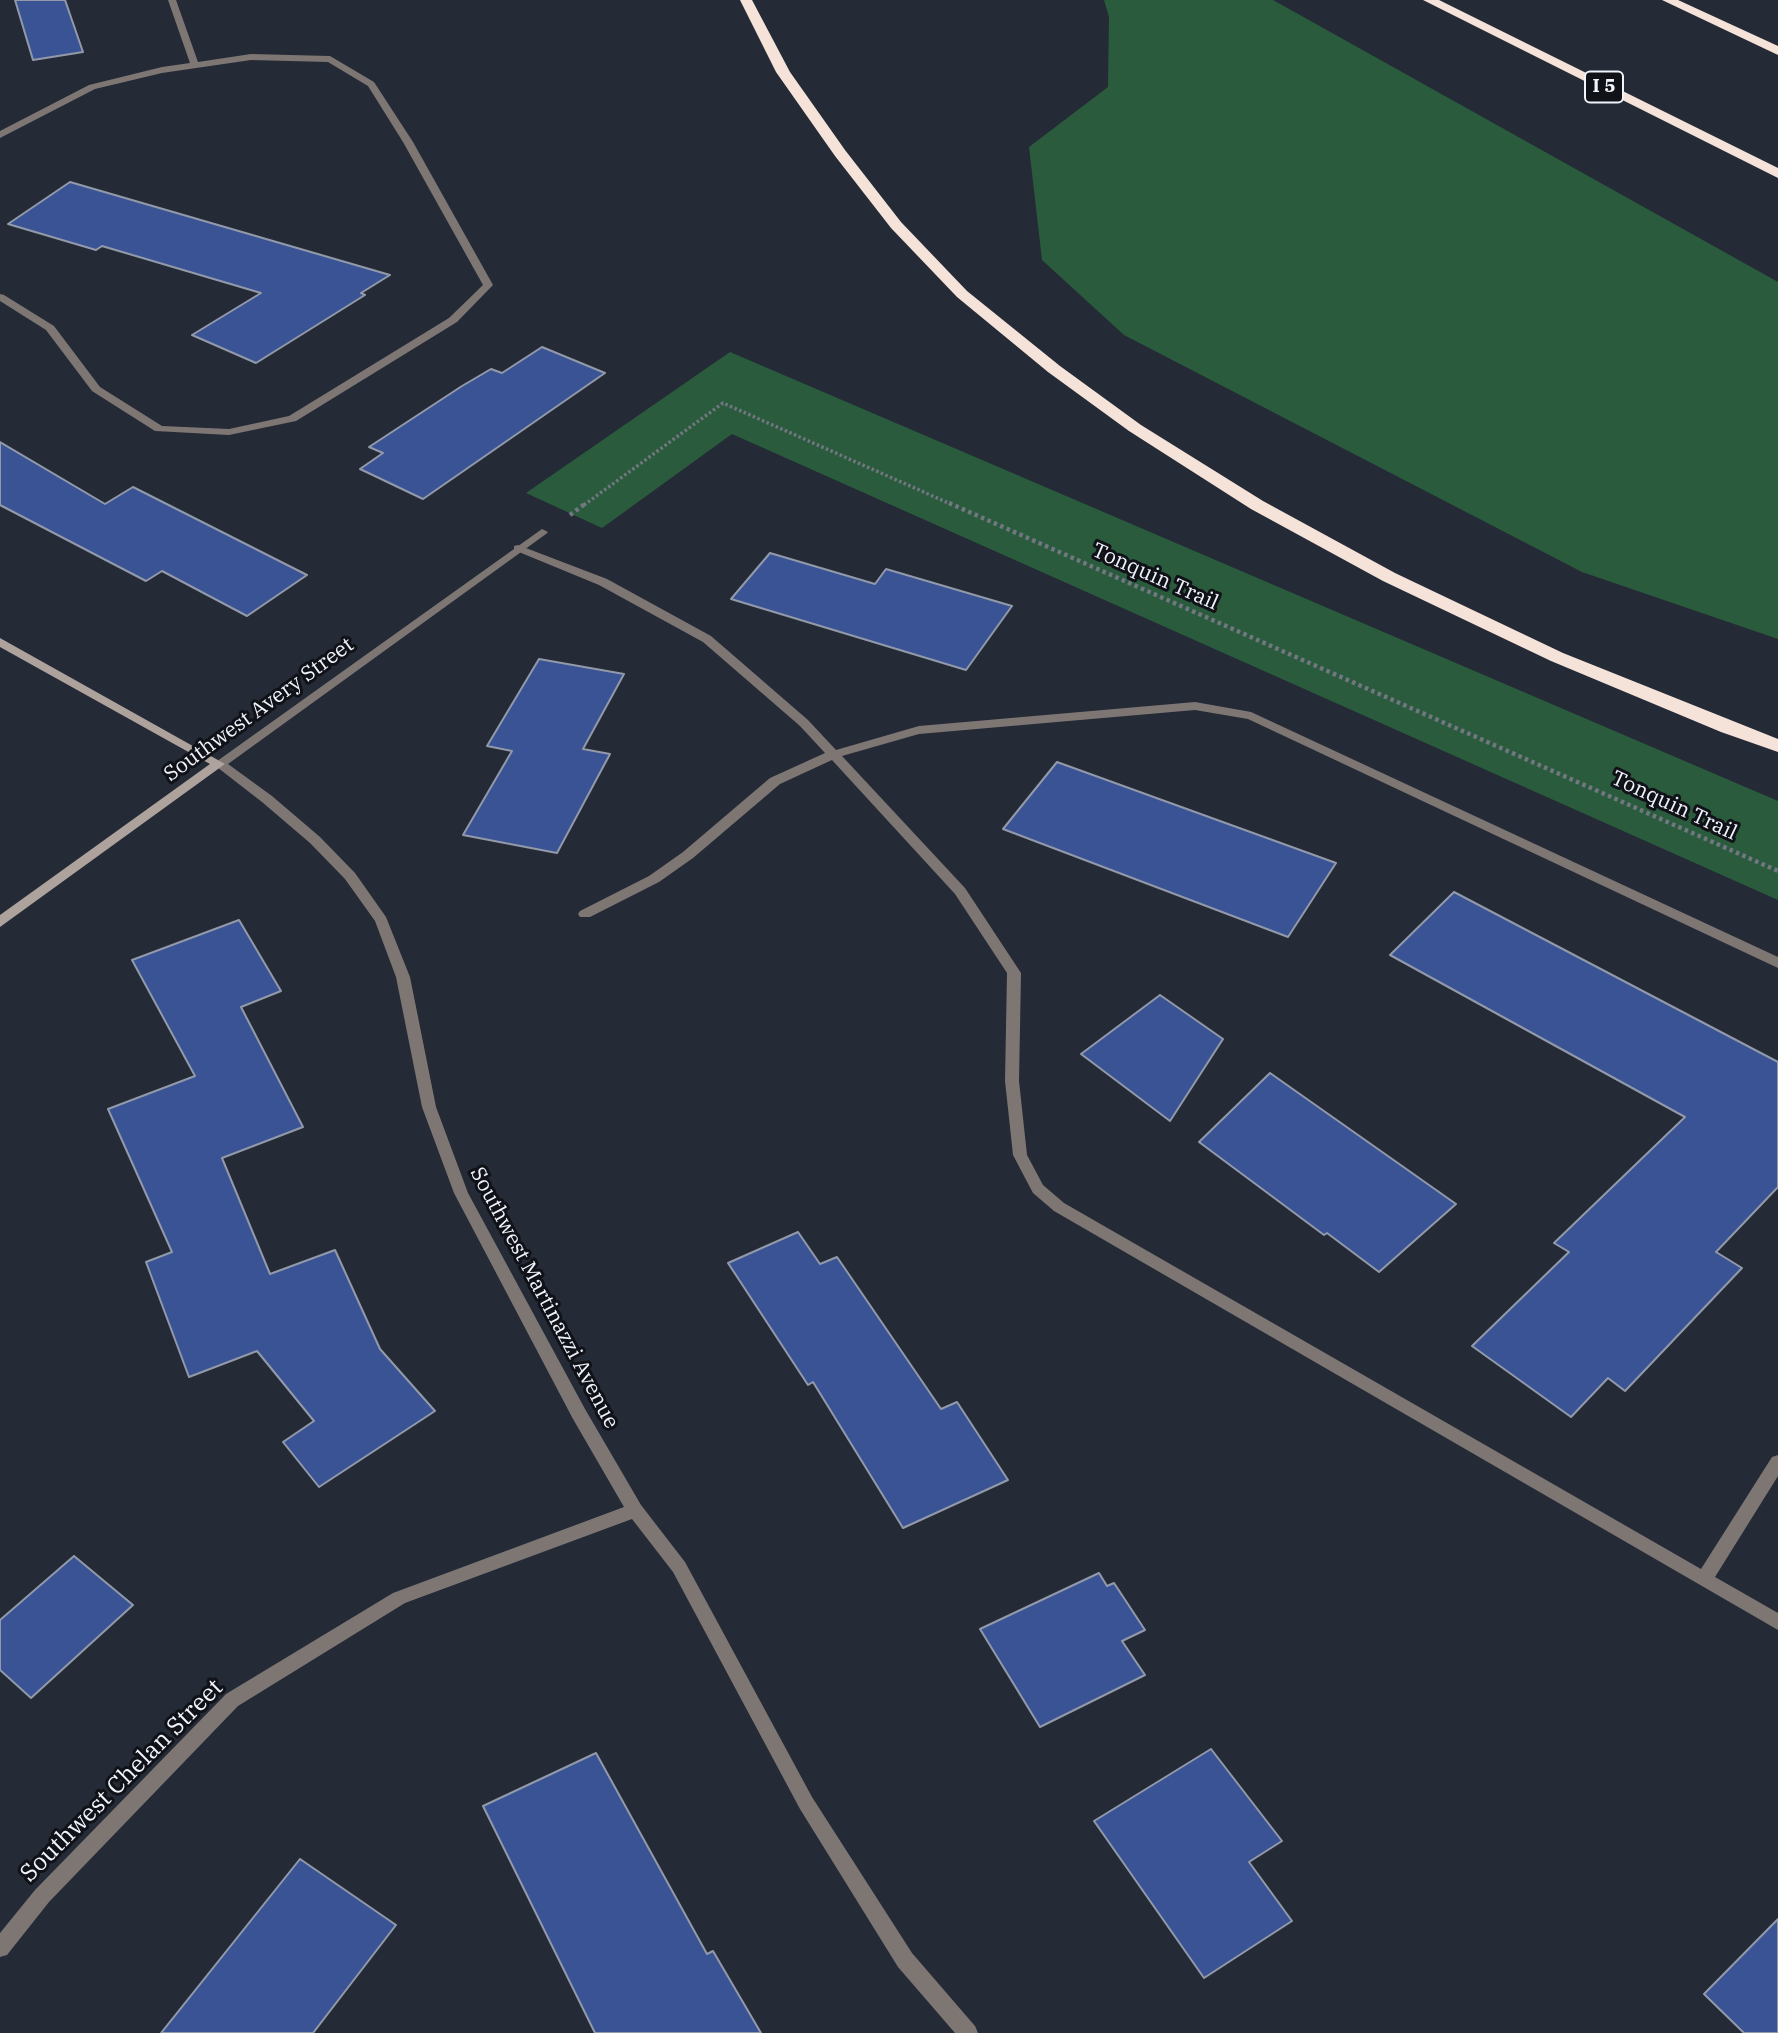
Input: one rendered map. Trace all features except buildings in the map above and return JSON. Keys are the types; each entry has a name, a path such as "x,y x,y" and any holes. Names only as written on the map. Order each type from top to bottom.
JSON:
{"highway":[{"path":"746,0 783,72 839,153 896,225 962,293 1054,369 1105,406 1257,505 1389,578 1557,657 1728,729 1778,746"},
{"name":"I 5","path":"1429,0 1778,174"},
{"path":"1668,0 1778,51"}],"street":[{"path":"172,0 195,65"},
{"path":"0,135 92,87 162,70 251,57 330,59 371,84 408,142 488,285 453,320 292,419 229,432 159,429 96,389 50,328 0,297"},
{"name":"Southwest Avery Street","path":"0,922 542,532"},
{"path":"518,548 603,582 707,639 804,723 960,891 1014,973 1012,1081 1020,1155 1038,1189 1059,1208 1778,1622"},
{"name":"Southwest Martinazzi Avenue","path":"0,642 219,765 267,799 315,840 350,876 381,920 403,977 429,1107 461,1193 579,1414 635,1510 679,1567 806,1803 898,1949 968,2033"},
{"path":"585,914 654,879 688,855 775,780 835,754 919,730 1195,706 1251,716 1778,963"},
{"path":"1703,1579 1778,1462"},
{"name":"Southwest Chelan Street","path":"0,1948 42,1896 232,1700 399,1598 635,1510"}],"path":[{"name":"Tonquin Trail","path":"542,532 723,403 1778,871"}],"green space":[{"path":"1104,0 1273,0 1778,282 1778,639 1582,572 1124,335 1042,260 1029,147 1108,87 1109,17"},
{"path":"730,352 1778,801 1778,900 732,434 602,528 526,493"}]}
